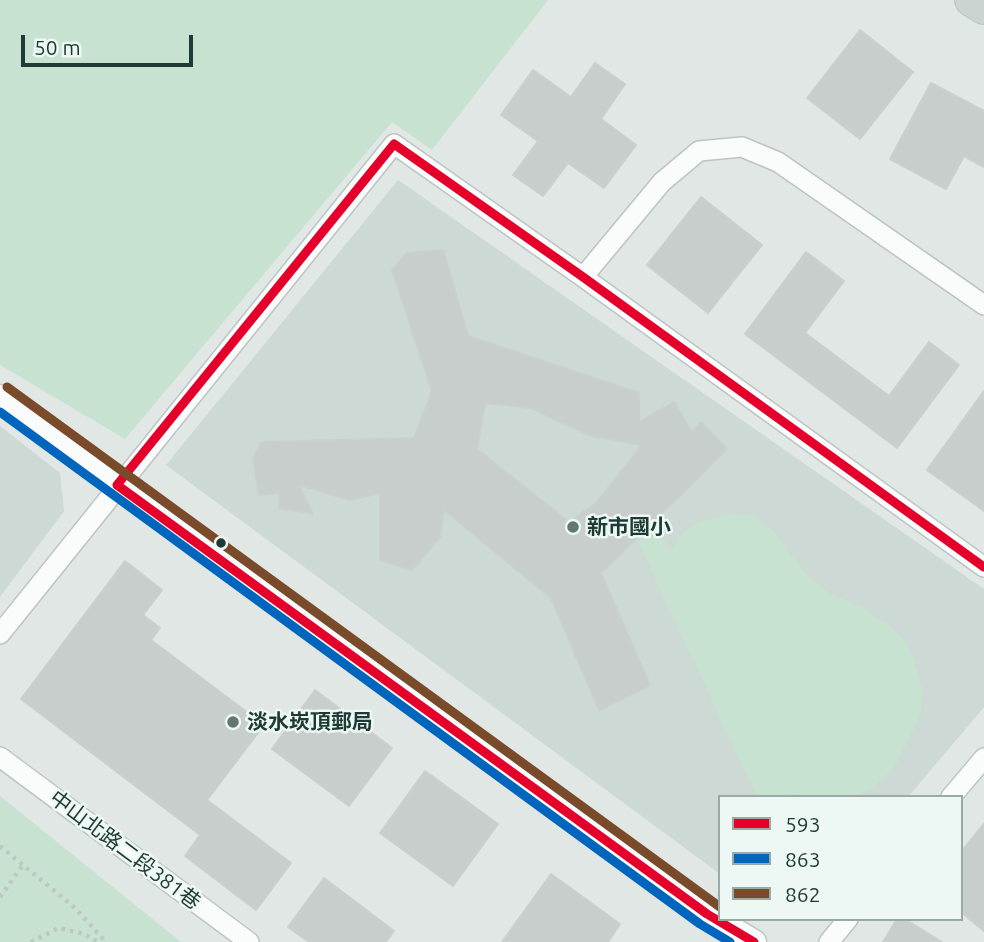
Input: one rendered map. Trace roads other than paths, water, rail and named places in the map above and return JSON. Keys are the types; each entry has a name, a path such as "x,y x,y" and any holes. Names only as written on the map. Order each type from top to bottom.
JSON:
{"main road":[{"path":"971,0 984,8"}],"street":[{"path":"0,634 117,485 394,144 984,567"},
{"path":"583,277 662,182 699,150 742,147 778,162 984,305"},
{"path":"0,397 117,485 718,921"},
{"name":"中山北路二段381巷","path":"0,757 250,942"},
{"path":"953,795 984,758"},
{"path":"719,921 754,942"},
{"path":"829,942 846,921"}],"place":[{"name":"新市國小","path":"573,527"},
{"name":"淡水崁頂郵局","path":"233,722"}]}
